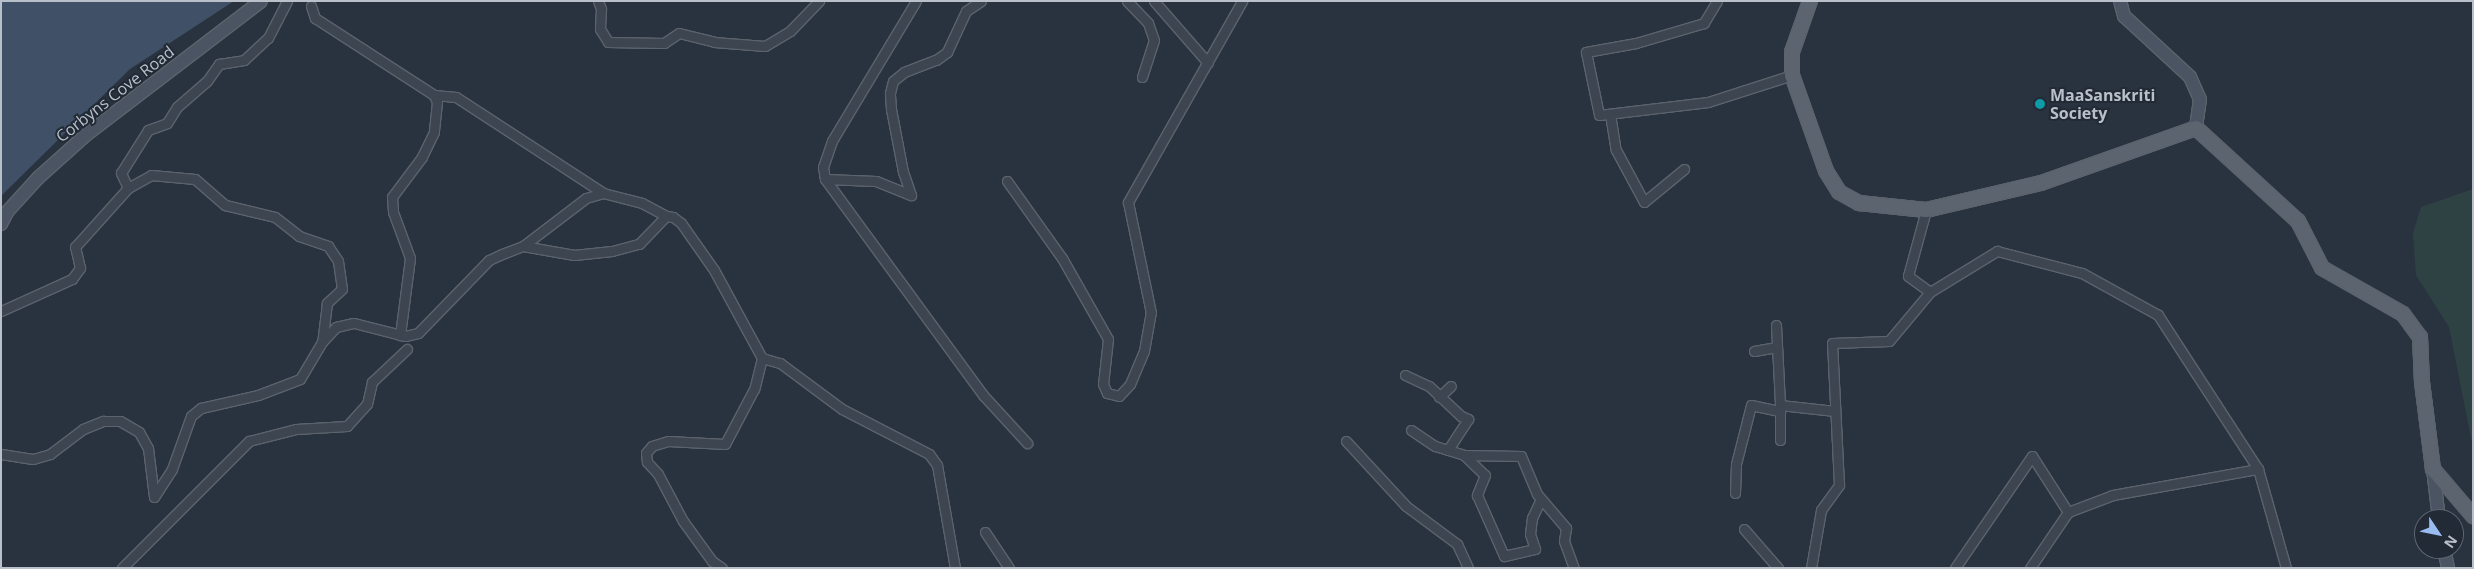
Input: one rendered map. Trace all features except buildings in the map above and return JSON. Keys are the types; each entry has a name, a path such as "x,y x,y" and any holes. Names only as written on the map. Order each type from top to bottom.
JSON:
{"main road":[{"name":"Corbyns Cove Road","path":"1,224 38,178 86,135 261,1"},
{"path":"1810,1 1792,52 1792,75 1826,171 1839,192 1860,203 1926,210 2041,183 2196,128"},
{"path":"2120,1 2124,16 2190,77 2200,99 2196,128"},
{"path":"2196,128 2298,221 2322,268 2404,314 2420,337 2422,382 2438,509"},
{"path":"2433,469 2473,516"}],"street":[{"path":"128,188 121,173 148,130 167,122 177,108 207,81 220,64 244,60 268,38 287,1"},
{"path":"598,1 601,9 600,29 608,42 664,43 685,33 714,42 765,46 790,31 819,1"},
{"path":"916,1 832,141 824,168 825,179 984,396 1027,443"},
{"path":"825,179 876,181 911,195 903,172 891,109 890,93 894,81 904,72 936,60 947,52 966,11 982,1"},
{"path":"1127,1 1148,23 1154,40 1142,77"},
{"path":"1154,1 1208,62"},
{"path":"1007,181 1062,258 1108,340 1103,384 1107,392 1119,396 1130,384 1144,351 1151,313 1128,202 1242,1"},
{"path":"1717,1 1704,23 1663,36 1586,52 1599,115 1708,102 1792,75"},
{"path":"311,6 315,18 434,95 456,97 603,193 642,203 681,223 714,270 762,358 754,389 725,444 668,441 652,446 646,453 647,462 658,474 682,521 712,561 722,568"},
{"path":"400,334 410,258 393,212 392,196 422,157 434,132 434,95"},
{"path":"1610,114 1616,150 1644,202 1684,169"},
{"path":"1,311 72,279 80,268 75,248 128,188 150,175 195,179 225,205 275,217 299,236 328,246 338,261 342,289 327,303 322,342"},
{"path":"1,454 33,459 42,457 50,454 83,429 103,421 120,421 139,432 148,448 154,498 172,469 191,416 200,408 258,396 300,379 322,342 336,328 354,323 400,334 418,332 489,260 523,246 586,198 603,193"},
{"path":"1926,210 1908,276 1930,292"},
{"path":"523,246 574,255 612,251 640,244 666,216"},
{"path":"1811,568 1821,510 1839,485 1832,343 1888,341 1930,292 1998,251 2082,272 2158,315 2258,470 2286,568"},
{"path":"1776,325 1780,440"},
{"path":"1754,351 1777,347"},
{"path":"122,568 249,441 296,429 347,426 367,404 372,382 407,349"},
{"path":"762,358 780,363 842,409 929,454 937,465 955,568"},
{"path":"1405,375 1429,386 1439,397 1468,419 1448,450"},
{"path":"1439,397 1451,386"},
{"path":"1734,493 1736,464 1751,405 1835,411"},
{"path":"1411,430 1448,450 1464,456 1485,474 1477,495 1504,556 1535,549 1530,534 1532,518 1541,499"},
{"path":"1346,441 1406,506 1457,544 1468,568"},
{"path":"1464,456 1521,456 1541,499 1566,528 1564,541 1574,568"},
{"path":"1955,568 2032,456 2068,512"},
{"path":"2030,568 2068,512 2112,495 2258,470"},
{"path":"1744,529 1778,568"},
{"path":"985,532 1009,568"}],"green space":[{"path":"2473,189 2473,448 2449,327 2416,275 2413,233 2421,207"}],"water":[{"path":"1,1 234,1 130,69 1,196"}],"place":[{"name":"MaaSanskriti Society","path":"2040,104"}]}
